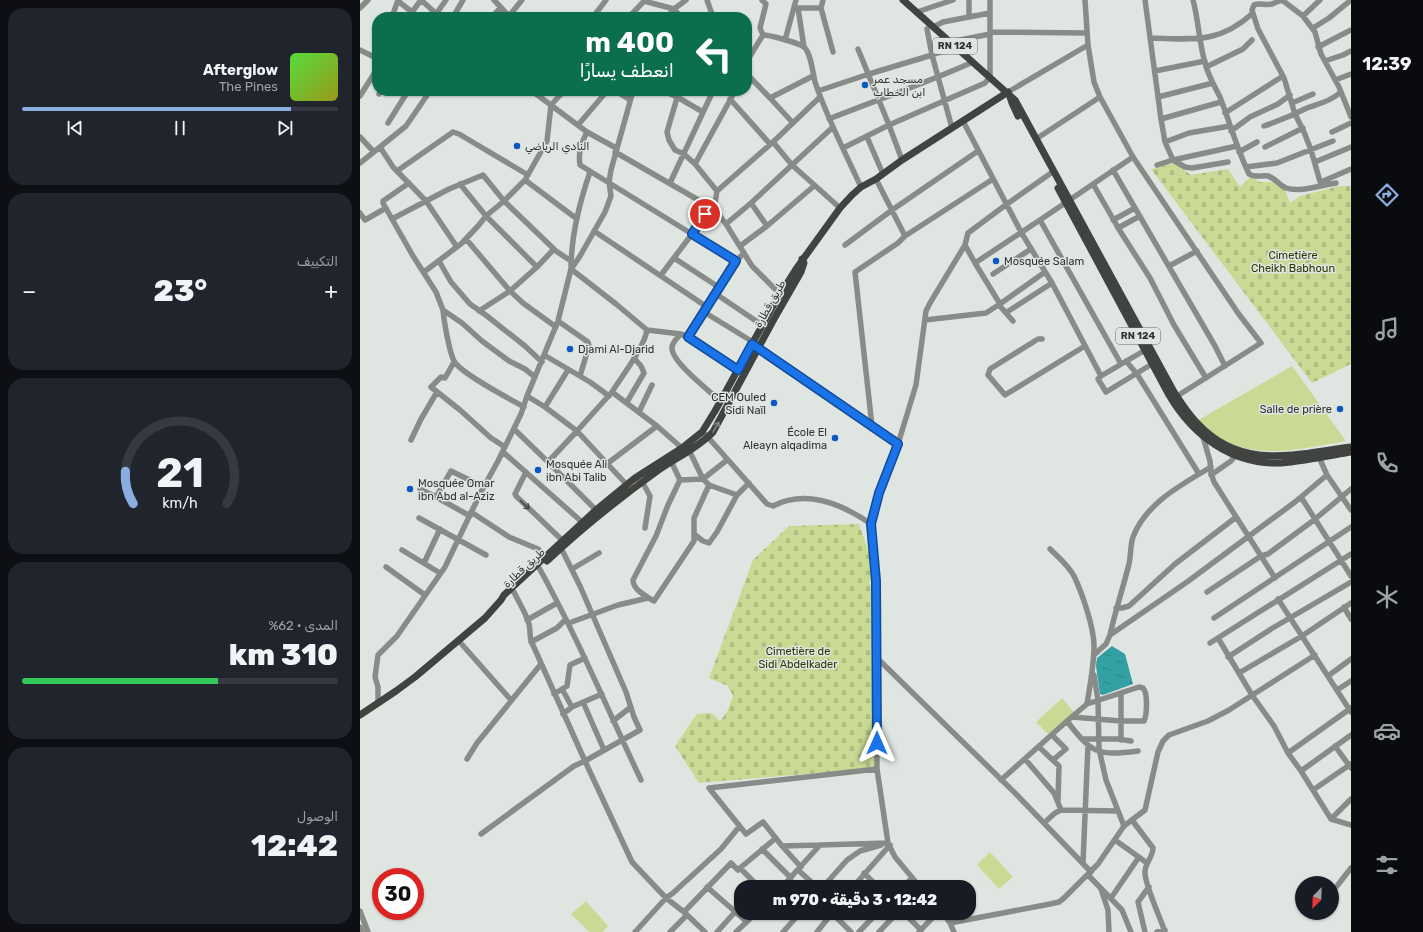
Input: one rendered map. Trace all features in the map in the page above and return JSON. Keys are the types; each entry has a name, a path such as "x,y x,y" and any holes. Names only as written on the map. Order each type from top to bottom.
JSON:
{"main road":[{"name":"RN 124","path":"903,0 917,12 930,28 953,44 1008,92 1016,101 1052,173"},
{"name":"RN 124","path":"1008,92 1012,103 1052,173 1187,421 1216,446 1254,461 1272,463 1290,462 1317,454 1351,447"},
{"name":"طريق قطارة","path":"686,448 702,432 780,294 802,259 840,208 861,187 876,179 902,160 1008,92"},
{"name":"طريق قطارة","path":"538,566 545,556 582,529 638,481 686,448 708,438 723,415 801,272 804,263 802,259"},
{"name":"RN 124","path":"1148,349 1152,364 1175,398 1207,433 1237,453"},
{"name":"RN 124","path":"1317,454 1351,452"},
{"name":"طريق قطارة","path":"360,715 415,676 485,618 501,600 506,598 558,547 562,540 582,522 627,485 638,481"}],"street":[{"path":"360,8 368,0"},
{"path":"394,12 398,1 412,12 421,0 433,12"},
{"path":"439,12 446,0"},
{"path":"456,12 463,0"},
{"path":"494,0 504,12"},
{"path":"513,12 522,0"},
{"path":"596,12 606,0"},
{"path":"633,12 644,0 674,9 677,12"},
{"path":"672,12 686,0"},
{"path":"707,0 711,12"},
{"path":"762,0 766,4 760,28 763,35"},
{"path":"796,0 796,8 804,47 808,54 819,94 861,187"},
{"path":"823,0 821,8 833,52"},
{"path":"917,12 953,0"},
{"path":"969,0 969,17"},
{"path":"843,148 890,125 985,83 990,77 990,0"},
{"path":"1085,0 1086,33 1094,82 1100,97 1133,157 1261,343 1175,398"},
{"path":"1145,0 1165,142 1173,160 1185,167 1192,168 1228,162"},
{"path":"1193,0 1206,64 1249,174 1252,176 1268,176 1284,187 1298,190 1321,184 1336,183"},
{"path":"1321,184 1311,150 1303,128 1295,114 1283,76 1258,29 1253,13 1253,7 1256,3 1271,4 1280,0 1303,16 1313,28 1317,37 1318,47 1341,92 1351,117"},
{"path":"1313,28 1329,18 1351,0"},
{"path":"1303,16 1318,1"},
{"path":"496,12 500,8"},
{"path":"785,40 796,8"},
{"path":"796,8 821,8"},
{"path":"952,128 932,55 930,28 943,22 990,13"},
{"path":"1151,38 1201,39 1227,32 1253,13"},
{"path":"1318,47 1351,30"},
{"path":"661,275 712,208 717,191 772,143 793,123 819,94 869,74 932,55 953,44 990,33 1086,33"},
{"path":"763,35 770,35 804,47"},
{"path":"752,53 763,35"},
{"path":"1155,71 1206,64 1243,49 1252,40"},
{"path":"1008,92 1088,45"},
{"path":"858,49 890,125 902,160"},
{"path":"360,50 372,56"},
{"path":"1325,61 1343,56 1351,51"},
{"path":"829,119 938,78 973,62"},
{"path":"1335,80 1351,74"},
{"path":"770,98 813,76"},
{"path":"1225,113 1283,76"},
{"path":"360,96 372,77"},
{"path":"752,79 793,123"},
{"path":"1158,97 1213,83"},
{"path":"1264,126 1284,120 1309,107 1328,101 1341,92"},
{"path":"1292,103 1312,94"},
{"path":"1165,142 1189,133 1231,128 1278,104 1290,95"},
{"path":"388,123 405,96"},
{"path":"360,163 406,126 427,96"},
{"path":"539,96 587,132 670,184 712,208 726,224 756,272 780,294"},
{"path":"424,272 466,239 486,216 504,201 527,177 547,141 552,105 560,96"},
{"path":"578,125 603,96"},
{"path":"624,96 630,100"},
{"path":"571,269 605,212 611,196 609,182 616,150 631,96"},
{"path":"670,184 711,96"},
{"path":"695,164 732,96"},
{"path":"704,112 677,97 667,132 669,140 675,150 684,154 695,164 717,191"},
{"path":"1036,139 1100,97"},
{"path":"1344,101 1351,98"},
{"path":"730,99 792,165 840,208"},
{"path":"1161,119 1222,102"},
{"path":"963,122 1021,232 1052,283 1101,376"},
{"path":"1332,132 1351,123"},
{"path":"726,224 751,203 833,127"},
{"path":"1265,147 1303,128"},
{"path":"397,171 453,132 459,134 527,177 577,220"},
{"path":"587,132 578,156 580,165 736,261"},
{"path":"867,136 883,174"},
{"path":"360,137 374,152"},
{"path":"1157,165 1173,160 1238,149 1257,142"},
{"path":"1246,167 1277,163 1333,142"},
{"path":"380,147 397,171 426,201 457,247"},
{"path":"1315,162 1351,147"},
{"path":"845,245 892,210 978,151"},
{"path":"975,264 1133,157"},
{"path":"1321,184 1351,169"},
{"path":"1114,170 1225,366"},
{"path":"378,703 378,687 375,677 378,655 397,636 440,573 514,429 556,327 571,269 577,220 590,172"},
{"path":"912,878 895,857 889,844 877,769 876,581 871,524 879,493 898,444 916,385 926,311 930,303 965,245 968,233 1052,173"},
{"path":"392,219 460,184 483,175 504,201 554,249 571,261"},
{"path":"876,179 905,236"},
{"path":"872,426 855,272 898,243 905,236 993,179"},
{"path":"408,183 383,201 383,203 413,256 436,292 443,310 444,321 454,362 468,374 524,407"},
{"path":"460,184 486,216 537,267"},
{"path":"1093,184 1113,220 1150,278 1174,325 1206,378"},
{"path":"740,246 767,226 814,186"},
{"path":"751,203 767,226"},
{"path":"360,213 364,220 386,208"},
{"path":"1113,220 1135,208"},
{"path":"1118,228 1140,216"},
{"path":"1040,220 1124,363 1136,374 1199,474"},
{"path":"594,231 661,275 758,349 898,444"},
{"path":"466,239 510,291 523,303 556,327"},
{"path":"965,245 1000,304 1013,321"},
{"path":"479,311 510,291 537,267 554,249"},
{"path":"993,274 1031,249"},
{"path":"1169,266 1197,251"},
{"path":"688,337 736,261 744,253"},
{"path":"674,258 720,288"},
{"path":"439,261 451,282 470,304 525,346 542,362"},
{"path":"571,269 647,330 681,334 688,337 738,370"},
{"path":"925,320 986,313 1045,272"},
{"path":"1007,312 1052,283"},
{"path":"716,294 762,325"},
{"path":"443,310 462,323 482,341 509,361 535,377"},
{"path":"558,321 588,342 589,346 580,376"},
{"path":"548,462 611,394 646,337 647,330"},
{"path":"681,334 674,341 672,348 673,354 686,371 720,400"},
{"path":"1042,339 1038,339 990,369 988,375 1005,395 1085,346"},
{"path":"1148,349 1098,379 1106,392 1152,364"},
{"path":"544,356 627,402 686,448 703,479 709,485 737,495"},
{"path":"627,402 644,373 641,366 634,358"},
{"path":"454,362 445,378 441,377 431,387 460,410 504,449 526,472 582,522"},
{"path":"545,407 568,370"},
{"path":"639,412 652,385"},
{"path":"411,440 437,392"},
{"path":"527,396 578,431 627,485"},
{"path":"608,463 657,426"},
{"path":"514,429 596,510"},
{"path":"702,432 767,504 773,506 783,501 794,499 831,502 855,513 871,524"},
{"path":"1204,437 1210,461 1211,475 1214,482 1235,518 1275,578"},
{"path":"1211,475 1231,461 1237,453"},
{"path":"1317,454 1327,475 1351,510"},
{"path":"670,459 680,480"},
{"path":"680,480 703,479 728,460"},
{"path":"1094,655 1106,644 1110,635 1129,563 1130,548 1133,537 1141,521 1155,504 1175,488 1211,467"},
{"path":"436,497 451,471 484,487"},
{"path":"526,472 515,494 516,496 562,540"},
{"path":"1110,635 1187,582 1301,498 1327,475"},
{"path":"680,480 656,536 633,580 633,583 643,595 654,601 694,541 694,518 709,485"},
{"path":"638,481 644,485 650,496 645,528"},
{"path":"694,534 703,541 709,543 717,532 737,495 749,483"},
{"path":"420,489 471,514 509,537 538,549 545,556"},
{"path":"1207,592 1261,556 1268,554 1314,520 1351,489"},
{"path":"1301,498 1351,576"},
{"path":"419,518 486,556"},
{"path":"1116,608 1129,606 1175,564 1235,518"},
{"path":"1214,618 1351,527"},
{"path":"424,563 440,529"},
{"path":"481,834 574,766 640,730 593,614 572,569 558,547"},
{"path":"1050,548 1073,575 1092,628 1094,655 1087,704"},
{"path":"402,550 440,573"},
{"path":"572,569 599,553"},
{"path":"1210,643 1351,554"},
{"path":"538,566 585,658 641,780"},
{"path":"386,567 425,595"},
{"path":"1228,656 1351,582"},
{"path":"512,591 530,626 531,642 540,664 632,862 666,898 705,932"},
{"path":"531,642 567,621 618,605 648,598"},
{"path":"1278,599 1350,710 1288,753"},
{"path":"527,620 557,603"},
{"path":"1239,673 1302,636 1351,603"},
{"path":"1344,607 1351,619"},
{"path":"1218,638 1252,695 1274,726 1288,753 1301,771 1330,819 1351,824"},
{"path":"458,640 511,700"},
{"path":"950,923 1059,902 1104,856 1124,826 1144,810 1158,752 1163,741 1169,735 1208,721 1315,655"},
{"path":"554,694 567,686 570,665 585,658"},
{"path":"877,658 1083,863 1089,873 1122,910 1131,932"},
{"path":"1328,676 1351,659"},
{"path":"467,758 540,664"},
{"path":"1093,670 1098,700 1099,752 1106,780 1124,826"},
{"path":"1337,690 1351,681"},
{"path":"1001,780 1052,734 1087,704 1139,687 1143,688 1146,694 1145,720 1141,722 1070,719"},
{"path":"562,689 572,707"},
{"path":"1121,693 1121,740"},
{"path":"563,714 572,707 602,694"},
{"path":"583,702 604,750"},
{"path":"613,721 631,707"},
{"path":"1070,719 1082,739 1093,750 1110,753 1138,751"},
{"path":"1052,734 1066,749 1053,760"},
{"path":"1301,771 1351,735"},
{"path":"1082,739 1132,741"},
{"path":"1083,863 1088,745"},
{"path":"1039,746 1059,766 1058,801"},
{"path":"1313,790 1350,766 1335,746"},
{"path":"1024,759 1045,782 1058,801 1061,810"},
{"path":"810,880 763,822 746,834 709,788 877,769"},
{"path":"1330,819 1351,799"},
{"path":"1044,823 1055,813 1061,810 1118,811"},
{"path":"1132,820 1153,848 1145,874 1165,931 1157,932"},
{"path":"635,932 666,898 721,849 739,827"},
{"path":"740,868 776,838"},
{"path":"1115,840 1148,863"},
{"path":"782,846 889,844"},
{"path":"858,880 889,844"},
{"path":"829,880 847,860 860,852 889,844"},
{"path":"762,849 791,878 820,845"},
{"path":"1111,898 1139,857"},
{"path":"670,932 707,887 731,863 738,870 740,868 753,880"},
{"path":"1339,883 1351,868"},
{"path":"864,873 871,880"},
{"path":"707,887 734,911"},
{"path":"1101,887 1108,910 1109,932"},
{"path":"1145,932 1138,902 1149,887"},
{"path":"360,911 368,932"},
{"path":"717,932 734,913"},
{"path":"736,932 747,922 745,920"},
{"path":"783,932 794,920"},
{"path":"817,932 826,920"},
{"path":"839,920 851,932"},
{"path":"859,932 870,920"},
{"path":"879,932 890,920"},
{"path":"910,920 920,931 930,920"},
{"path":"948,920 954,932"},
{"path":"360,927 362,932"}],"green space":[{"name":"Cimetière Cheikh Babhoun","path":"1175,163 1191,175 1228,169 1240,187 1251,176 1259,182 1276,182 1286,192 1290,203 1300,196 1339,186 1351,186 1351,364 1312,383 1151,169"},
{"path":"1292,366 1346,441 1294,450 1277,451 1243,448 1227,442 1209,432 1197,421"},
{"name":"Cimetière de Sidi Abdelkader","path":"859,524 870,556 872,575 869,584 872,585 875,768 699,783 675,746 697,714 712,713 720,721 727,712 733,696 728,686 709,678 753,560 789,526"},
{"path":"1062,698 1074,712 1048,734 1036,722"},
{"path":"990,852 1013,877 999,889 977,865"},
{"path":"586,901 608,926 603,932 589,932 571,914"}],"water":[{"path":"1112,646 1125,654 1133,684 1103,695 1100,694 1096,666 1097,658"}],"place":[{"name":"مسجد عمر ابن الخطاب","path":"865,85"},
{"name":"النادي الرياضي","path":"517,146"},
{"name":"Mosquée Salam","path":"996,261"},
{"name":"Djami Al-Djarid","path":"570,349"},
{"name":"CEM Ouled Sidi Naïl","path":"774,403"},
{"name":"Salle de prière","path":"1340,409"},
{"name":"École El Aleayn alqadima","path":"835,438"},
{"name":"Mosquée Ali ibn Abi Talib","path":"538,470"},
{"name":"Mosquée Omar ibn Abd al-Aziz","path":"410,489"}],"route":[{"path":"705,214 692,234 736,261 688,337 738,370 752,344 898,444 879,493 871,524 876,581 877,743"}]}
